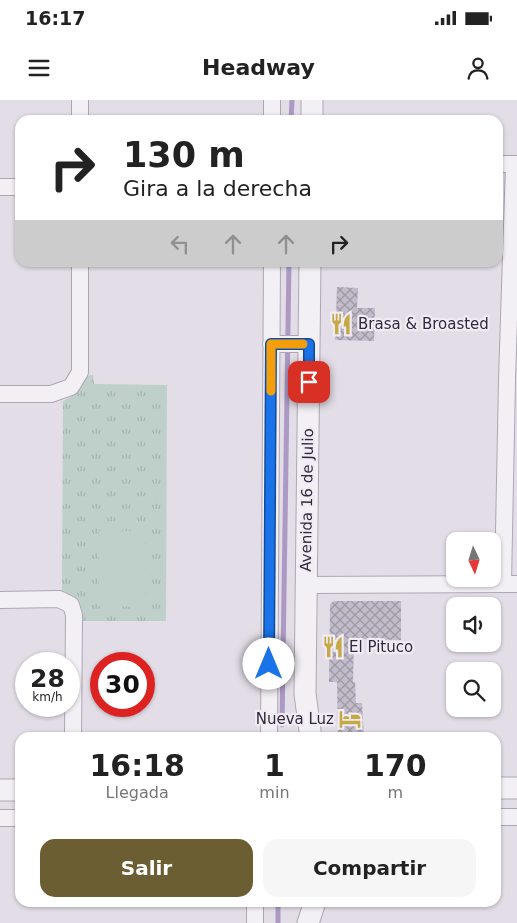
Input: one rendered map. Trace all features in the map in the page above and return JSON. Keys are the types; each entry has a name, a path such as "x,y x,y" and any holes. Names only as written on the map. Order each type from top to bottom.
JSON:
{"street":[{"path":"80,100 80,115"},
{"path":"272,100 272,115"},
{"path":"312,100 312,115"},
{"path":"306,585 510,584 516,164 503,164"},
{"path":"0,187 15,187"},
{"path":"0,394 51,394 71,387 80,372 80,267"},
{"path":"268,732 275,344 272,267"},
{"name":"Avenida 16 de Julio","path":"310,267 304,344 305,694 310,732"},
{"path":"275,344 304,344"},
{"path":"0,600 59,599 70,604 74,615 73,732"},
{"path":"501,788 517,788"},
{"path":"0,790 15,790"},
{"path":"501,818 517,817"},
{"path":"0,818 15,818"},
{"path":"255,907 255,923"},
{"path":"308,923 313,907"}],"green space":[{"path":"93,375 94,384 167,385 166,621 80,621 62,593 63,401 77,391 84,376"},
{"path":"99,531 145,531 145,607 99,606"}],"building":[{"path":"337,287 358,288 357,308 375,308 374,341 335,340"},
{"path":"334,601 401,601 401,640 354,639 353,682 355,682 356,703 362,703 364,732 338,732 337,682 329,682 330,604"}],"waterway":[{"path":"291,115 292,100"},
{"path":"282,725 289,267"},
{"path":"278,907 278,923"}],"slow traffic":[{"path":"271,391 271,344 303,344"}],"place":[{"name":"Brasa & Broasted","path":"341,324"},
{"name":"El Pituco","path":"333,647"},
{"name":"Nueva Luz","path":"350,719"}],"route":[{"path":"269,664 271,344 309,344 309,382"}]}
